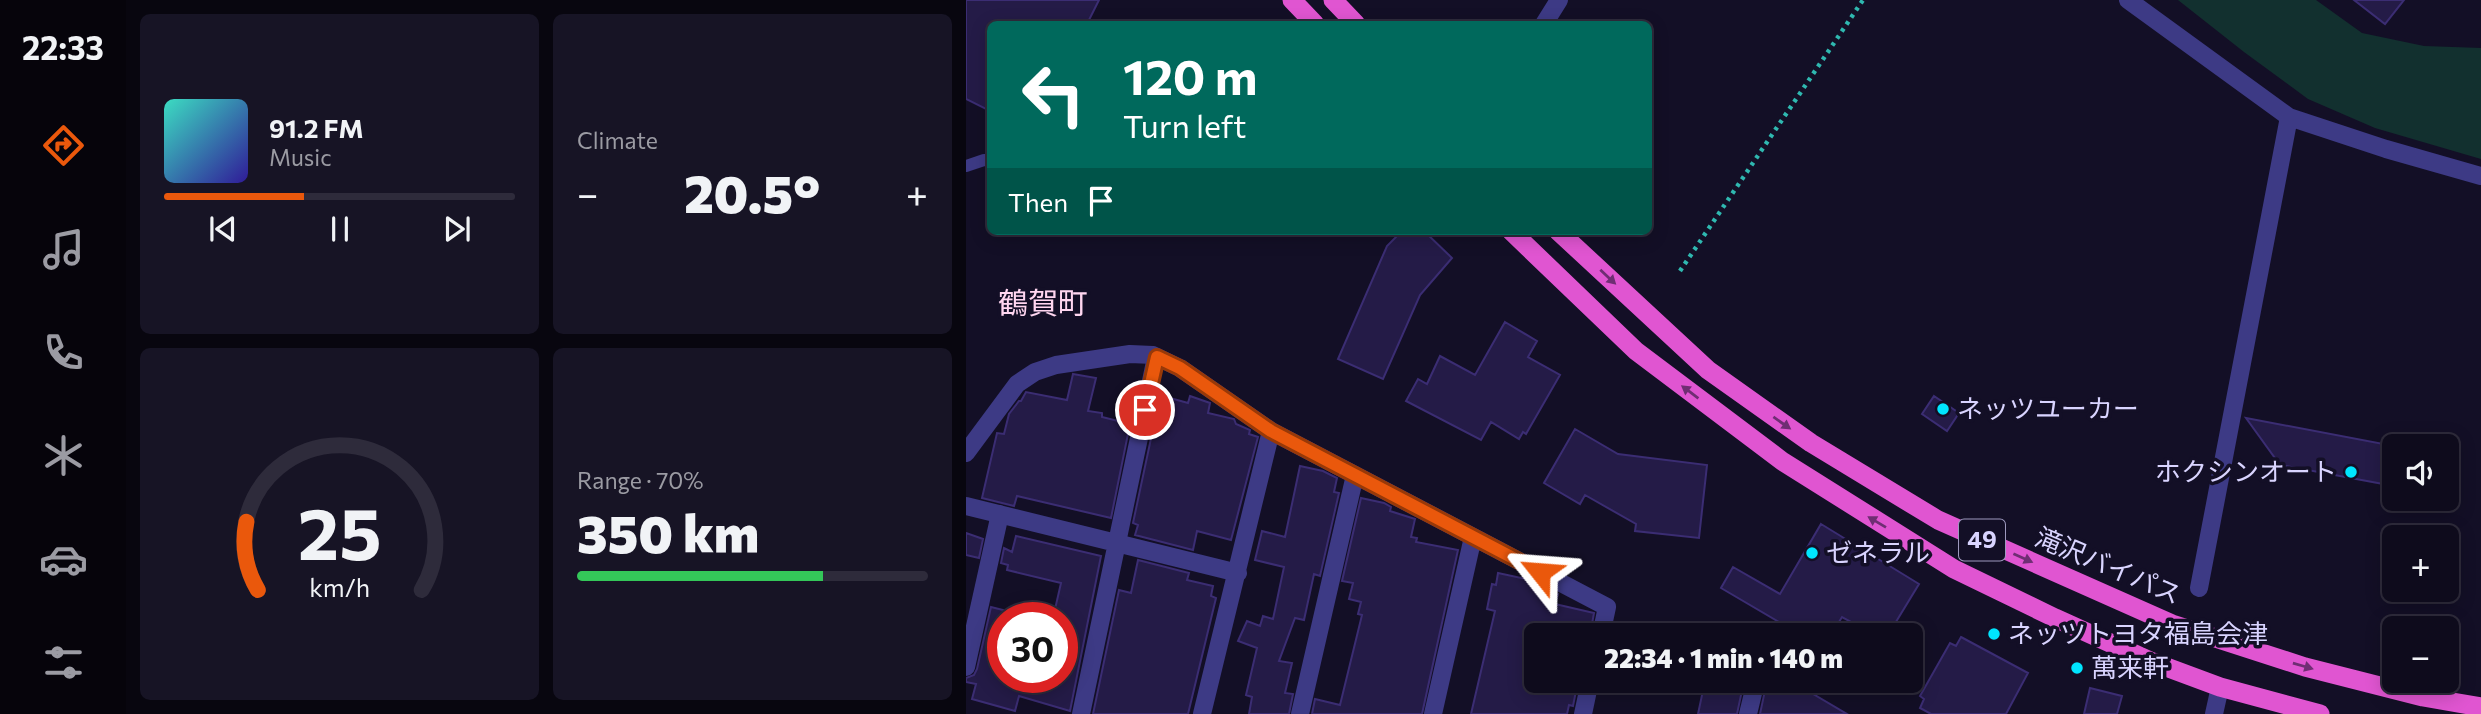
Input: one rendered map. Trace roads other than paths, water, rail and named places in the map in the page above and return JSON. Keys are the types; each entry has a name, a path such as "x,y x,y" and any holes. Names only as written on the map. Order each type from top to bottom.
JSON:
{"highway":[{"path":"1292,0 1312,21"},
{"path":"1334,0 1353,21"},
{"name":"49","path":"1515,235 1636,351 1782,461 1835,497 1965,575 2150,661 2220,687 2320,714"},
{"name":"滝沢バイパス","path":"1562,235 1708,370 1811,443 1938,520 2172,624 2305,667 2423,697 2481,707"}],"street":[{"path":"1546,21 1559,0"},
{"path":"2128,0 2289,117 2481,176"},
{"path":"2199,588 2289,117"},
{"path":"966,453 1017,384 1035,372 1056,365 1130,354 1157,357 1180,368 1271,431 1607,607 1604,623"},
{"path":"1081,714 1157,357"},
{"path":"1202,714 1271,431"},
{"path":"1300,714 1355,475"},
{"path":"966,506 1238,573"},
{"path":"966,667 1000,514"},
{"path":"1433,714 1473,537"},
{"path":"2214,714 2220,687"},
{"path":"1583,714 1587,693"},
{"path":"1748,714 1753,693"}],"lane":[{"path":"966,166 987,160"}],"place":[{"name":"ネッツユーカー","path":"1943,409"},
{"name":"ホクシンオート","path":"2351,472"},
{"name":"ゼネラル","path":"1812,553"},
{"name":"ネッツトヨタ福島会津","path":"1994,634"},
{"name":"萬来軒","path":"2077,668"}],"district":[{"name":"鶴賀町","path":"1043,304"}]}
